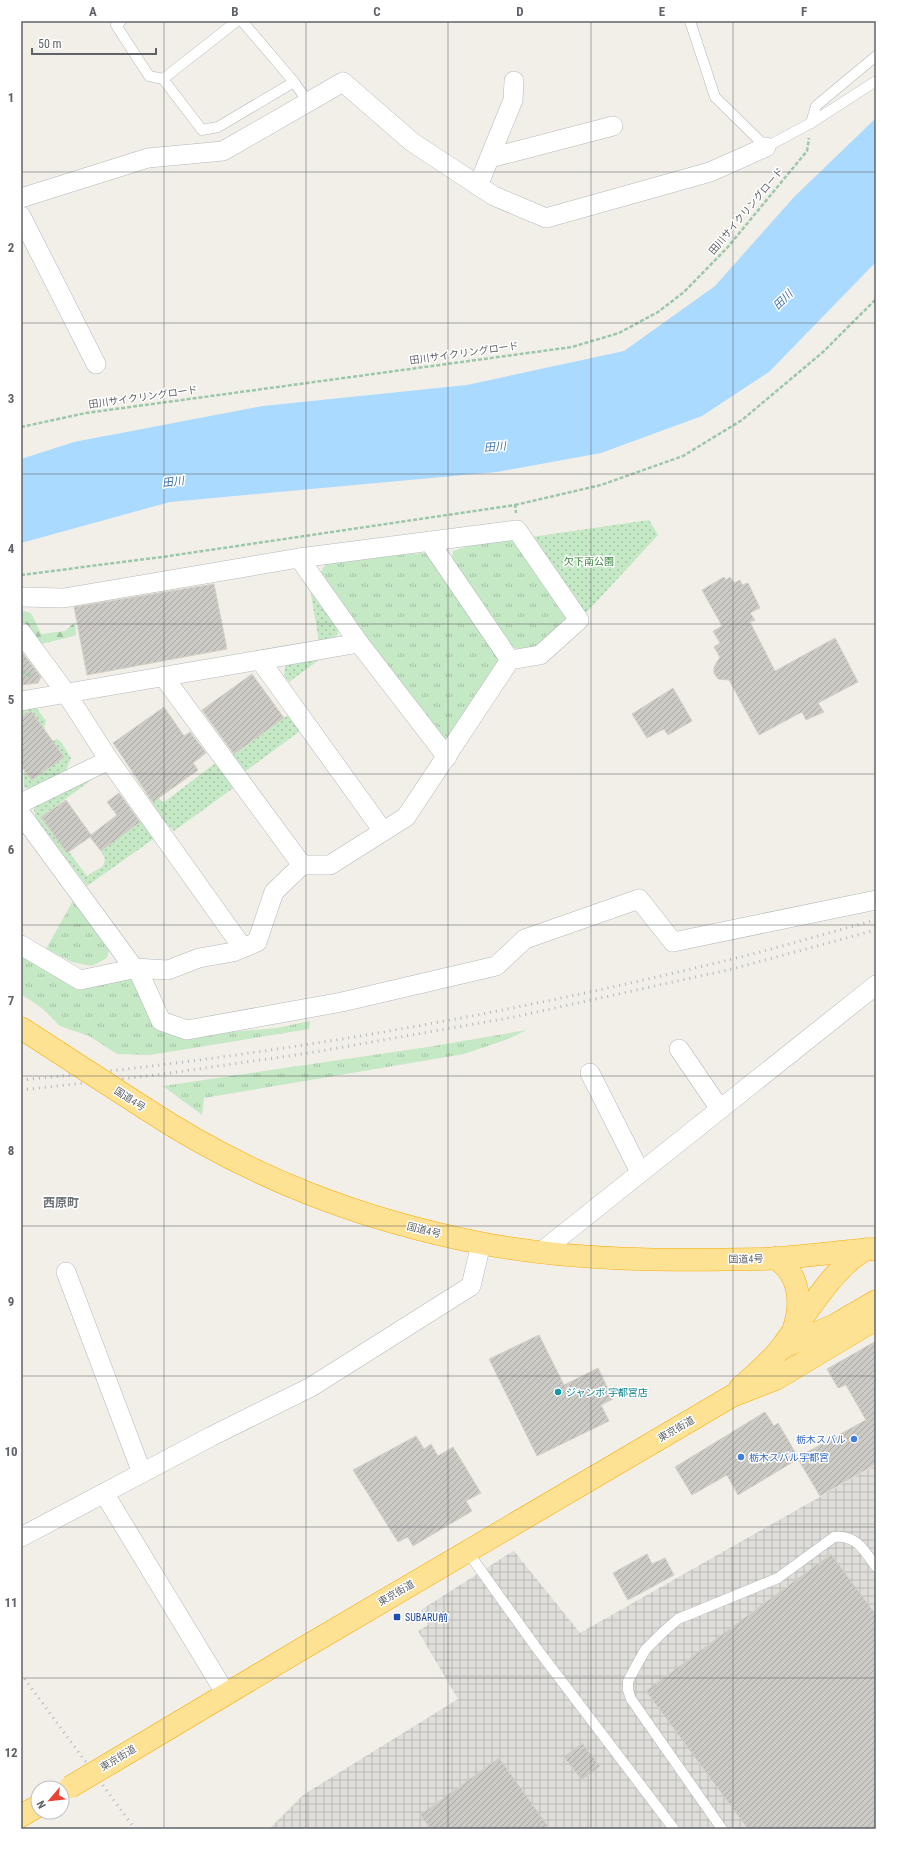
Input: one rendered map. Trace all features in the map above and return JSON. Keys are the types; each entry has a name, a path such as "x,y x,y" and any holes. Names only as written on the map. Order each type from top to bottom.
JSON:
{"highway":[{"name":"国道4号","path":"21,1028 176,1129 219,1153 292,1188 342,1208 372,1216 481,1244 541,1252 597,1257 661,1259 775,1258 872,1248"},
{"name":"東京街道","path":"732,1396 787,1340 825,1287 841,1269 872,1248"},
{"path":"775,1258 788,1269 798,1292 798,1315 787,1340"},
{"name":"東京街道","path":"787,1340 835,1325 876,1301"},
{"name":"東京街道","path":"70,1787 732,1396 776,1378 876,1319"},
{"path":"21,1816 30,1811"}],"street":[{"path":"478,186 513,100 514,81"},
{"path":"21,198 148,158 223,151 343,82 412,142 494,196 546,218 710,172 766,147"},
{"path":"490,158 613,126"},
{"path":"21,216 96,364"},
{"path":"21,598 64,598 299,558 518,530 579,620 540,655 510,660 406,817 330,865 302,865 274,892 257,942 233,952 200,958 168,970 137,968 80,980 21,945"},
{"path":"429,541 510,660"},
{"path":"299,558 359,643 447,757"},
{"path":"21,632 66,693 109,760 243,948"},
{"path":"21,701 359,643"},
{"path":"260,660 383,831"},
{"path":"163,676 302,865"},
{"path":"21,803 109,760"},
{"path":"21,814 134,968 137,968 161,1021 187,1030 342,1002 496,966 525,939 639,898 673,942 876,900"},
{"path":"541,1252 876,985"},
{"path":"679,1049 720,1109"},
{"path":"590,1073 640,1172"},
{"path":"21,1537 311,1386 471,1286 481,1244"},
{"path":"66,1272 142,1473"},
{"path":"104,1493 226,1694"}],"lane":[{"path":"121,21 116,26 150,76 163,79 202,130 218,127 294,82"},
{"path":"163,79 237,21"},
{"path":"242,21 294,82 308,102"},
{"path":"690,21 715,97 766,147 811,123 876,81"},
{"path":"811,123 816,106 876,56"},
{"path":"722,1829 631,1699 628,1690 628,1681 635,1667 645,1650 662,1632 678,1619 778,1578 834,1537 843,1536 860,1545 876,1567"},
{"path":"467,1551 535,1646 674,1829"}],"path":[{"name":"田川サイクリングロード","path":"21,428 86,413 572,347 620,333 658,312 684,292 726,248 807,151 811,123"},
{"path":"21,575 176,555 515,505 601,485 683,456 742,420 822,352 876,299"},
{"path":"515,505 518,530"}],"shaded area":[{"path":"876,1465 876,1829 269,1829 303,1795 458,1699 418,1631 428,1625 421,1610 510,1553 514,1551 580,1633"}],"green space":[{"name":"欠下南公園","path":"649,520 658,535 585,614 532,537"},
{"path":"512,540 567,610 567,620 535,648 526,650 509,647 452,562 453,551 472,545"},
{"path":"424,553 434,558 500,662 450,741 440,741 320,574 327,561"},
{"path":"309,583 339,627 337,636 319,641"},
{"path":"23,611 31,613 41,634 65,631 75,622 76,634 74,636 41,644 28,630 21,618"},
{"path":"323,657 289,682 284,675 286,661"},
{"path":"35,706 46,721 44,729 31,711 21,718 21,710"},
{"path":"291,713 304,728 243,773 231,756"},
{"path":"57,739 62,743 71,758 66,770 29,789 24,787 24,770 32,780 63,757 52,741"},
{"path":"218,761 236,786 174,831 163,819 131,771 132,770 163,803"},
{"path":"102,772 41,817 67,853 69,852 87,876 103,866 105,859 101,851 144,819 159,835 87,886 36,818 34,811 35,801"},
{"path":"74,899 110,945 107,958 92,966 72,962 46,949"},
{"path":"21,951 82,986 133,975 182,1036 277,1028 310,1021 309,1029 150,1055 117,1054 89,1036 60,1026 43,1009 21,994"},
{"path":"527,1030 508,1039 464,1054 204,1098 202,1115 163,1086 428,1047"}],"water":[{"name":"田川","path":"876,118 876,262 769,372 702,416 601,453 497,472 170,502 21,543 21,459 74,442 263,406 467,385 624,351 715,286 794,197"}],"building":[{"path":"724,577 726,580 730,577 734,583 740,580 742,585 748,583 760,608 750,613 755,620 750,622 775,671 835,638 858,682 818,703 824,712 806,720 802,712 759,735 729,680 718,679 714,673 714,667 720,657 714,647 720,643 713,631 722,626 702,590"},
{"path":"214,584 227,649 87,675 74,607"},
{"path":"21,651 41,677 38,683 21,685"},
{"path":"252,674 284,718 234,754 202,710"},
{"path":"673,688 692,721 668,735 664,729 647,738 632,714"},
{"path":"164,707 184,736 190,732 206,753 193,763 198,770 153,802 113,743"},
{"path":"31,711 64,757 32,780 21,766 21,718"},
{"path":"119,793 140,822 101,851 90,837 67,853 41,817 66,800 91,835 117,815 107,802"},
{"name":"ジャンボ 宇都宮店","path":"539,1335 564,1385 598,1368 613,1399 601,1405 609,1421 537,1456 489,1359"},
{"path":"876,1341 876,1464 820,1496 798,1459 738,1495 727,1475 692,1495 675,1467 765,1412 774,1426 778,1423 798,1457 866,1420 846,1385 838,1388 827,1369"},
{"path":"416,1436 424,1449 431,1444 438,1456 453,1447 481,1493 466,1501 472,1511 413,1546 408,1537 398,1542 353,1470"},
{"path":"647,1554 652,1564 665,1558 674,1575 628,1600 613,1573"},
{"path":"831,1554 876,1615 876,1829 748,1829 646,1691"},
{"path":"582,1743 600,1766 582,1780 564,1757"},
{"path":"499,1758 550,1829 431,1829 420,1815"}],"railway":[{"path":"21,1080 199,1060 377,1033 465,1017 641,981 765,951 876,920"},
{"path":"21,1090 156,1075 309,1053 514,1017 732,969 876,930"},
{"path":"21,1674 135,1829"}],"place":[{"name":"ジャンボ 宇都宮店","path":"558,1392"},
{"name":"栃木スバル","path":"854,1439"},
{"name":"栃木スバル宇都宮","path":"741,1457"},
{"name":"SUBARU前","path":"397,1617"}],"district":[{"name":"西原町","path":"61,1203"}]}
